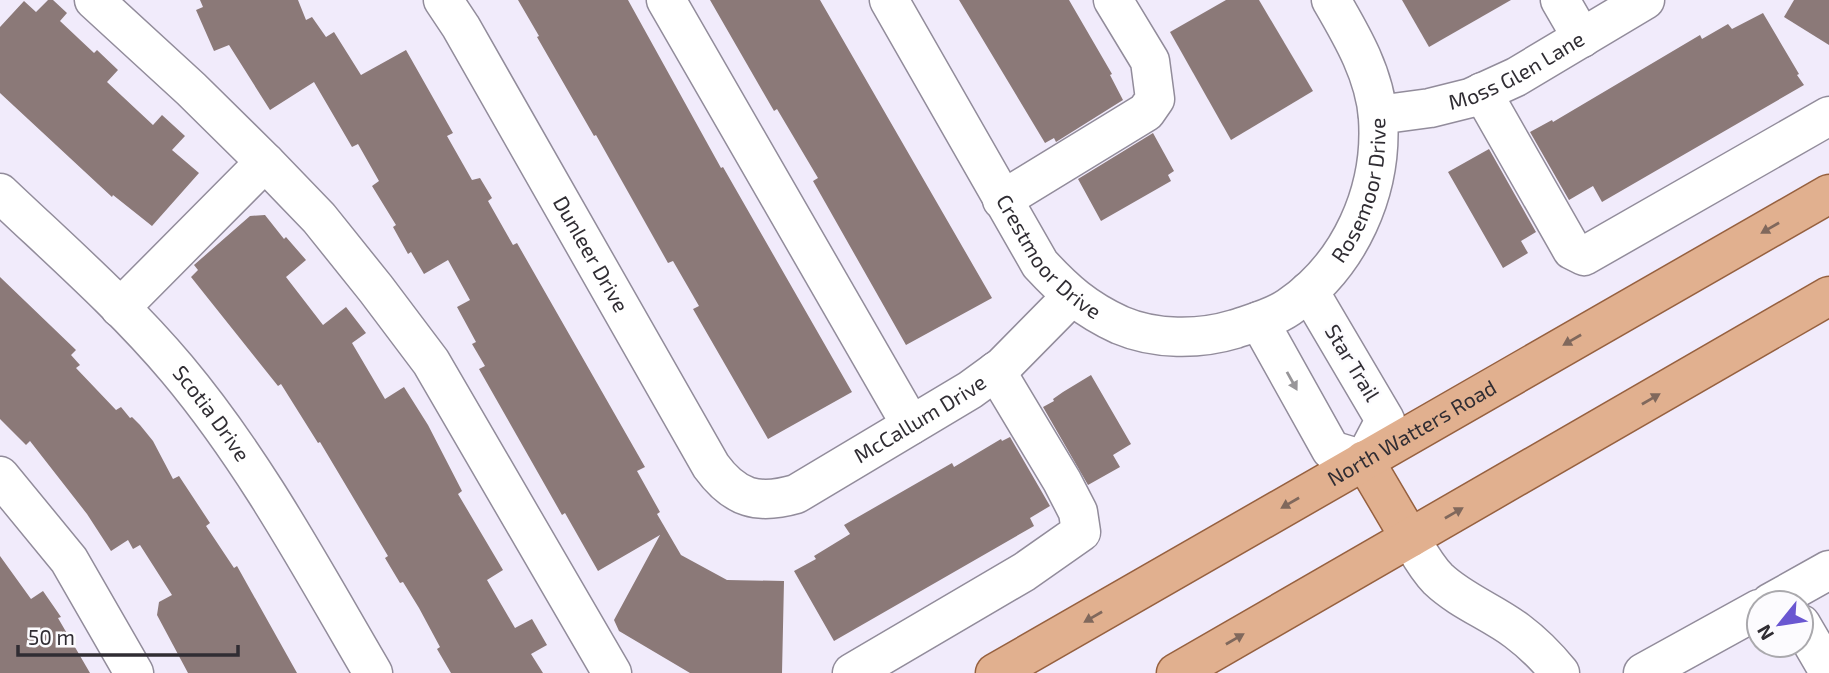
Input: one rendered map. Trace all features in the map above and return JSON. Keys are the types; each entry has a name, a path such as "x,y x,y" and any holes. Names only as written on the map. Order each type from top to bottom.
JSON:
{"main road":[{"name":"North Watters Road","path":"995,673 1829,194"},
{"path":"1176,673 1829,296"},
{"path":"1364,460 1410,538"}],"street":[{"path":"94,0 191,89 319,218 431,362 612,673"},
{"name":"Dunleer Drive","path":"443,0 461,27 710,466 723,482 739,494 748,496"},
{"path":"666,0 911,425"},
{"name":"Crestmoor Drive","path":"889,0 1040,264 1071,297 1120,325 1153,334 1192,337 1221,333 1259,321 1287,308 1309,290"},
{"path":"1002,200 1146,112 1155,99 1150,61 1113,0"},
{"name":"Rosemoor Drive","path":"1309,290 1337,262 1354,236 1374,182 1379,151 1378,115 1368,73 1331,0"},
{"path":"1560,0 1582,38"},
{"name":"Moss Glen Lane","path":"1378,115 1430,108 1470,98 1516,77 1645,0"},
{"path":"1482,92 1572,250 1584,256 1829,116"},
{"path":"121,308 265,162"},
{"name":"Scotia Drive","path":"0,193 121,308 178,370 226,432 278,511 373,673"},
{"name":"Star Trail","path":"1309,290 1385,420 1364,460"},
{"name":"McCallum Drive","path":"748,496 757,500 777,500 796,494 970,390 1037,334 1071,297"},
{"path":"1259,321 1331,450 1364,460"},
{"path":"852,673 1024,572 1081,532 1078,512 1062,481 996,371"},
{"path":"0,476 69,560 134,673"},
{"path":"1410,538 1424,562 1443,584 1515,630 1536,647 1560,673"},
{"path":"1804,589 1829,570"},
{"path":"1643,673 1745,624"},
{"path":"1815,653 1829,672"}],"building":[{"path":"48,0 53,0 67,13 60,21 94,53 97,50 118,70 107,82 153,125 162,115 185,136 172,150 199,173 152,226 113,195 112,197 0,93 0,27 24,1 36,12"},
{"path":"200,0 298,0 306,20 312,17 326,37 334,32 361,75 406,50 453,133 447,136 472,180 480,178 492,198 488,201 513,245 517,243 645,467 637,471 660,512 657,514 681,555 727,580 784,581 782,673 690,673 619,631 614,620 660,535 598,571 565,513 562,515 479,369 485,366 472,344 476,342 457,307 470,300 448,260 424,274 411,252 408,254 393,227 396,225 372,186 379,181 358,144 352,147 314,82 270,110 229,45 214,51 196,10 203,7"},
{"path":"518,0 628,0 721,168 723,167 852,392 768,439 693,309 699,306 673,261 668,263"},
{"path":"710,0 820,0 992,298 906,345 813,181 818,178 777,109 774,111"},
{"path":"959,0 1069,0 1112,74 1110,75 1123,100 1056,142 1054,138 1045,143"},
{"path":"1226,0 1259,0 1313,91 1231,140 1170,32"},
{"path":"1402,0 1511,0 1429,47"},
{"path":"1794,0 1829,0 1829,45 1784,17"},
{"path":"1763,13 1804,85 1602,202 1593,186 1569,200 1530,132 1552,120 1553,122 1700,35 1702,39 1728,24 1732,29"},
{"path":"1153,133 1174,171 1168,175 1171,181 1101,221 1078,179"},
{"path":"1489,149 1536,232 1521,241 1528,253 1503,268 1448,172"},
{"path":"265,215 284,239 286,237 306,260 286,277 323,325 346,307 366,333 352,343 385,399 404,387 428,425 462,491 458,494 503,570 487,580 515,628 532,619 547,645 531,654 543,673 451,673 419,608 385,558 388,556 320,442 318,443 281,384 278,386 191,277 198,270 194,265 250,216"},
{"path":"0,277 76,350 71,355 80,365 76,368 116,410 121,407 132,417 153,441 173,479 179,476 210,523 206,526 234,568 237,566 297,673 188,673 157,615 159,602 172,595 140,545 133,549 128,540 111,551 87,514 30,441 26,445 0,419"},
{"path":"1091,375 1131,444 1113,455 1120,467 1088,485 1043,407"},
{"path":"1010,437 1050,506 1030,518 1034,526 834,641 794,571 816,559 814,556 850,534 844,525 952,463 954,467 1001,439 1002,441"},
{"path":"0,556 31,599 43,591 61,617 58,618 90,673 0,673"}]}
